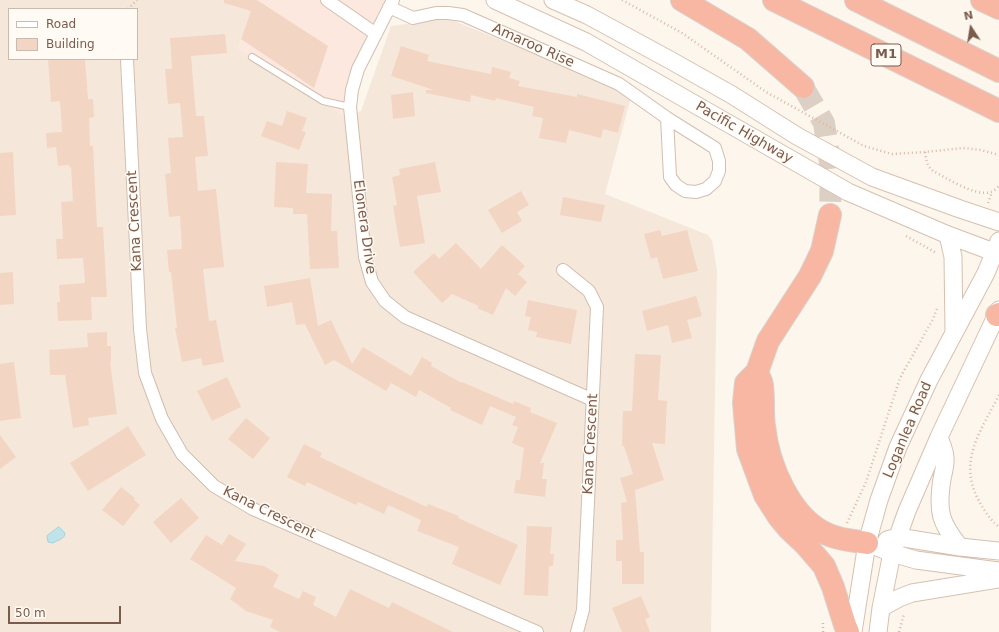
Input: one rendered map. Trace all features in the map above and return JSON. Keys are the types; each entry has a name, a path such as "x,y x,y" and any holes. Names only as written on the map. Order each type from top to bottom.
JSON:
{"highway":[{"path":"682,0 748,39 803,87"},
{"name":"M1","path":"774,0 999,111"},
{"name":"M1","path":"856,0 999,71"},
{"path":"982,0 999,8"},
{"path":"830,215 822,251 810,276 768,342 756,372 746,383 744,403 748,449 765,495 779,517 789,529 806,544 824,566 834,587 848,632"},
{"path":"756,372 762,385 762,408 767,446 782,487 792,504 815,527 828,535 867,543"}],"main road":[{"name":"Pacific Highway","path":"495,0 586,42 848,192 948,235 997,249"},
{"name":"Pacific Highway","path":"553,0 587,15 670,60 732,95 797,136 872,177 999,222"},
{"path":"948,235 953,257 954,332"},
{"name":"Loganlea Road","path":"853,632 867,543 879,500 898,447 929,380 986,273 997,249"},
{"path":"878,632 881,608 895,545 907,511 939,437 998,313"},
{"path":"939,437 945,458 939,496 940,509 944,523 960,547"},
{"path":"867,543 960,547 999,552"},
{"path":"895,545 916,560 999,571"},
{"path":"881,608 912,593 999,579"}],"street":[{"path":"327,0 376,34"},
{"name":"Elonera Drive","path":"391,4 358,69 352,90 350,107 365,257 372,282 384,301 405,317 593,400"},
{"name":"Amaroo Rise","path":"391,4 413,18 436,13 463,15 619,84 667,118 715,148 719,161 719,171 715,181 706,189 696,192 685,191 676,185 670,177 667,118"},
{"name":"Kana Crescent","path":"127,60 140,329 145,373 162,419 182,454 214,486 253,508 537,632"},
{"name":"Kana Crescent","path":"563,270 589,291 598,308 583,610 577,632"}],"lane":[{"path":"252,56 323,101 350,107"}],"path":[{"path":"129,8 137,0"},
{"path":"622,0 682,32 766,92 864,146 892,154 963,148 981,150 999,155"},
{"path":"925,152 927,162 932,171 973,191 992,192 999,186"},
{"path":"899,232 933,251 937,255"},
{"path":"843,539 845,527 866,482 900,378 933,319 938,304"},
{"path":"999,395 972,450 970,472 972,489 989,517 999,527"}],"shaded area":[{"path":"0,0 255,0 238,48 343,115 361,111 391,26 447,18 611,85 631,97 605,194 708,235 712,240 717,271 711,632 0,632"},
{"path":"255,0 385,0 353,64 345,94 343,115 238,48"}],"water":[{"path":"59,527 65,533 64,537 53,543 48,542 47,536"}],"building":[{"path":"224,0 257,0 328,46 314,88 241,39 251,11 224,3"},
{"path":"225,34 227,53 191,56 196,116 204,116 208,156 195,157 198,191 216,189 224,267 203,269 209,321 216,320 224,362 203,366 201,358 182,362 175,328 177,328 167,250 182,249 180,216 169,217 165,174 171,173 168,138 183,137 180,103 168,104 165,69 172,69 170,38"},
{"path":"401,46 429,55 427,61 491,74 492,67 511,72 509,78 520,81 518,86 577,97 577,94 625,106 618,133 603,129 601,138 569,130 566,143 539,138 543,118 532,116 534,107 496,98 495,101 471,95 470,102 426,93 426,90 434,90 391,76"},
{"path":"48,60 85,60 88,99 93,99 94,117 89,118 90,146 93,146 97,227 103,227 107,297 91,297 92,320 58,321 57,302 60,302 59,285 85,283 83,258 57,259 56,239 63,239 61,202 73,201 71,167 69,167 69,165 58,166 56,147 47,148 46,133 62,132 60,101 51,102"},
{"path":"413,92 415,116 393,119 391,95"},
{"path":"287,111 307,118 302,131 306,132 299,150 261,136 267,121 282,126"},
{"path":"13,152 16,215 0,216 0,153"},
{"path":"276,162 308,164 306,193 332,194 331,231 337,231 339,268 310,269 307,214 293,214 293,208 274,207"},
{"path":"435,162 441,192 417,196 425,243 400,247 393,206 397,205 392,177 400,175 399,169"},
{"path":"521,191 529,205 517,212 522,221 502,233 488,210"},
{"path":"563,197 605,205 601,222 560,215"},
{"path":"660,230 662,236 687,230 698,271 663,279 657,257 651,259 644,234"},
{"path":"456,243 481,269 502,245 525,266 518,274 527,282 515,296 506,288 493,315 477,308 479,306 452,294 442,303 413,272 434,253 439,259"},
{"path":"13,272 14,304 0,305 0,273"},
{"path":"310,278 318,326 331,320 352,364 363,347 411,376 422,357 432,363 431,366 462,383 513,404 514,401 531,408 530,412 557,423 540,463 544,463 542,479 547,479 545,497 514,493 516,480 520,480 524,448 512,443 518,427 512,425 516,417 490,406 482,425 450,410 451,408 419,390 416,397 391,383 386,391 334,360 325,365 305,324 296,325 292,302 267,307 264,286"},
{"path":"696,296 702,316 687,320 692,338 672,343 668,325 647,331 642,311"},
{"path":"528,300 577,310 571,344 536,337 537,332 528,330 531,317 525,316"},
{"path":"107,332 107,346 111,346 110,362 117,414 88,418 89,425 73,428 65,375 50,375 49,350 88,347 87,333"},
{"path":"635,354 661,355 658,400 667,401 665,444 652,443 664,480 635,490 640,552 644,552 644,584 622,584 622,561 616,561 616,540 623,540 621,503 627,502 620,478 633,474 624,446 622,446 623,411 632,411"},
{"path":"14,362 21,418 0,421 0,364"},
{"path":"227,377 241,407 212,421 197,391"},
{"path":"246,418 270,438 253,459 228,439"},
{"path":"128,426 146,455 88,491 70,463"},
{"path":"0,435 16,457 0,469"},
{"path":"304,444 322,453 320,457 368,480 427,507 428,504 459,516 458,518 518,545 500,585 452,564 459,547 417,531 421,520 388,505 384,514 358,502 356,505 307,482 305,486 287,477"},
{"path":"121,487 135,498 134,500 140,505 123,526 102,510"},
{"path":"181,498 199,518 171,543 153,522"},
{"path":"527,526 552,527 550,554 554,554 553,566 549,566 548,596 524,595"},
{"path":"229,534 246,544 235,561 264,566 279,575 273,587 299,599 303,591 316,597 313,605 336,617 350,589 389,608 392,602 453,632 280,632 270,627 273,620 246,611 230,599 236,588 190,559 206,535 222,545"},
{"path":"641,596 650,617 645,619 650,632 622,632 612,608"}],"tunnel":[{"path":"803,87 824,123 831,169 830,215"}]}
